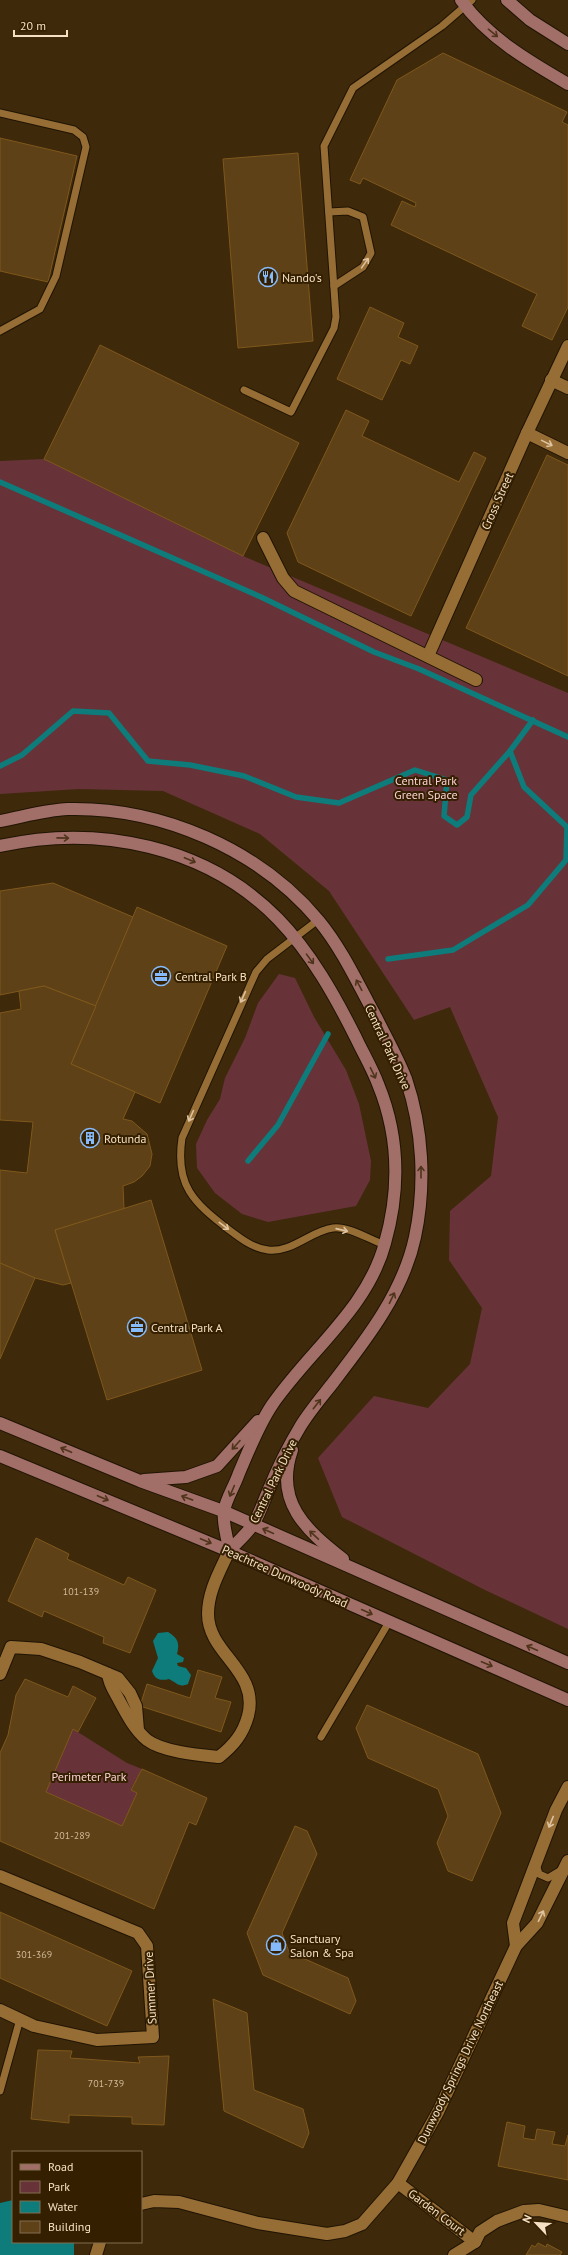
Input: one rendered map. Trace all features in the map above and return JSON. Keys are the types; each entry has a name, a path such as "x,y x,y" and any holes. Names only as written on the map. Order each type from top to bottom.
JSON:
{"street":[{"path":"507,0 530,20 568,44"},
{"path":"466,2 487,28 521,55 568,84"},
{"name":"Cross Street","path":"428,656 527,433 568,346"},
{"path":"551,380 568,388"},
{"path":"527,433 568,453"},
{"path":"263,538 283,578 294,591 476,680"},
{"name":"Central Park Drive","path":"0,822 67,809 132,814 163,821 194,832 250,861 276,880 318,920 341,952 405,1078 415,1113 421,1148 421,1192 414,1238 402,1276 385,1311 364,1343 302,1424 281,1460 253,1524 229,1551"},
{"name":"Central Park Drive","path":"0,846 24,840 56,838 120,841 152,847 210,869 237,884 263,904 295,938 324,978 346,1018 378,1084 391,1125 396,1168 394,1207 385,1246 375,1272 345,1317 272,1405 256,1434 223,1512"},
{"path":"140,1481 186,1477 217,1466 272,1405"},
{"path":"0,1423 140,1481 253,1524 568,1663"},
{"path":"302,1424 289,1460 286,1477 290,1499 299,1518 312,1534 355,1569"},
{"name":"Peachtree Dunwoody Road","path":"0,1456 229,1551 568,1700"},
{"path":"0,1674 11,1647 41,1649 80,1662 118,1678 130,1693 136,1706 138,1731 155,1745 200,1756 219,1757 235,1744 245,1726 250,1708 250,1691 243,1677 231,1662 210,1628 208,1615 209,1595 229,1551 223,1512"},
{"path":"516,1946 513,1923 556,1810 568,1787"},
{"name":"Dunwoody Springs Drive Northeast","path":"142,2204 154,2201 179,2202 258,2223 327,2234 345,2231 362,2224 398,2183 438,2112 516,1946 538,1923 566,1865"},
{"name":"Summer Drive","path":"0,1876 138,1933 147,1946 153,2037 97,2040 34,2026 0,2010"},
{"name":"Garden Court","path":"398,2183 475,2242"},
{"path":"454,2255 475,2242 480,2232 497,2221 524,2211 540,2210 568,2217"},
{"path":"96,2255 100,2243"}],"lane":[{"path":"244,390 291,412 334,328 336,317 324,146 353,88 442,26 466,2"},
{"path":"0,114 74,130 83,138 86,147 56,276 40,309 0,331"},
{"path":"329,212 348,211 362,217 371,253 363,267 334,286"},
{"path":"318,920 267,959 249,983 182,1138 179,1157 181,1174 188,1191 198,1205 248,1244 268,1250 286,1249 309,1236 334,1228 347,1230 385,1246"},
{"path":"321,1736 389,1622"},
{"path":"535,1862 539,1874 548,1878 566,1865"},
{"path":"0,2092 20,2019"}],"green space":[{"name":"Central Park Green Space","path":"44,459 243,556 568,693 568,1629 485,1590 342,1517 318,1458 374,1396 428,1408 470,1364 482,1308 449,1260 450,1211 491,1176 498,1117 450,1007 414,1020 329,891 260,834 163,791 79,789 0,794 0,461"},
{"path":"279,974 295,978 314,1017 346,1070 359,1104 371,1161 370,1180 356,1206 268,1222 242,1214 215,1193 197,1168 196,1144 207,1120 220,1099 225,1078 245,1038 258,1003"},
{"name":"Perimeter Park","path":"73,1729 127,1763 142,1769 131,1789 137,1793 122,1826 46,1792"}],"water":[{"path":"168,1632 174,1636 177,1641 177,1654 184,1658 183,1662 177,1663 178,1666 186,1668 191,1675 188,1684 182,1685 169,1679 159,1679 152,1671 158,1658 153,1641 158,1633"},
{"path":"12,2200 12,2243 74,2243 74,2255 0,2255 0,2203"}],"building":[{"path":"443,53 567,112 562,122 568,125 568,307 552,340 522,326 537,294 391,225 402,201 415,207 416,203 363,178 360,184 350,180 397,80"},
{"path":"0,138 77,156 48,282 0,271"},
{"path":"298,153 313,341 238,348 223,159"},
{"path":"370,307 404,323 398,337 418,346 410,364 401,360 382,400 337,379"},
{"path":"100,345 299,443 243,556 44,459"},
{"path":"346,410 369,421 362,436 459,482 474,452 486,458 411,616 298,562 287,533"},
{"path":"547,455 568,465 568,676 466,628"},
{"path":"53,883 133,917 96,1006 44,986 0,995 0,891"},
{"name":"Central Park B","path":"137,907 227,946 160,1103 71,1064"},
{"name":"Rotunda","path":"44,986 96,1006 71,1064 135,1092 123,1119 132,1121 147,1134 152,1154 150,1166 142,1176 134,1182 123,1186 124,1209 55,1230 71,1283 63,1285 35,1278 0,1263 0,1170 27,1173 33,1122 0,1120 0,1013 21,1009 19,991"},
{"name":"Central Park A","path":"151,1200 202,1370 107,1400 55,1230"},
{"path":"0,1263 35,1278 0,1359"},
{"path":"36,1538 69,1554 67,1559 124,1585 128,1577 156,1590 130,1653 103,1643 104,1637 44,1611 42,1617 8,1601"},
{"path":"198,1670 222,1677 215,1698 231,1702 221,1732 140,1706 147,1684 190,1698"},
{"path":"25,1679 68,1697 73,1686 96,1698 78,1732 73,1729 46,1792 122,1826 137,1793 131,1790 142,1769 207,1798 196,1825 189,1822 154,1909 0,1841 0,1753 8,1735 16,1695"},
{"path":"367,1705 478,1754 501,1813 472,1881 448,1871 437,1843 448,1816 438,1789 368,1758 356,1728"},
{"path":"295,1826 307,1831 317,1854 282,1933 289,1952 348,1978 356,2001 350,2014 263,1975 247,1933"},
{"path":"0,1912 132,1971 107,2026 0,1978"},
{"path":"213,1999 247,2013 254,2090 303,2109 309,2133 303,2148 224,2111"},
{"path":"38,2050 72,2051 70,2058 140,2063 138,2057 169,2056 164,2125 132,2124 132,2117 69,2115 69,2123 31,2119"},
{"path":"507,2122 525,2126 523,2138 535,2140 537,2129 555,2132 552,2144 565,2146 568,2135 568,2180 498,2166"},
{"path":"538,2243 546,2247 547,2244 562,2252 560,2255 526,2255 532,2245 535,2247"}],"waterway":[{"path":"0,482 261,597 374,652 419,669 568,737"},
{"path":"0,766 22,755 73,711 109,713 148,761 190,765 244,776 296,797 339,803 415,770 447,780 444,816 457,825 467,817 471,795 510,751"},
{"path":"388,959 453,950 528,905 566,860 567,827 524,787 510,751 533,720"},
{"path":"248,1161 278,1125 328,1034"}],"place":[{"name":"Nando's","path":"268,277"},
{"name":"Central Park B","path":"161,976"},
{"name":"Rotunda","path":"90,1138"},
{"name":"Central Park A","path":"137,1327"},
{"name":"Sanctuary Salon & Spa","path":"276,1945"}]}
